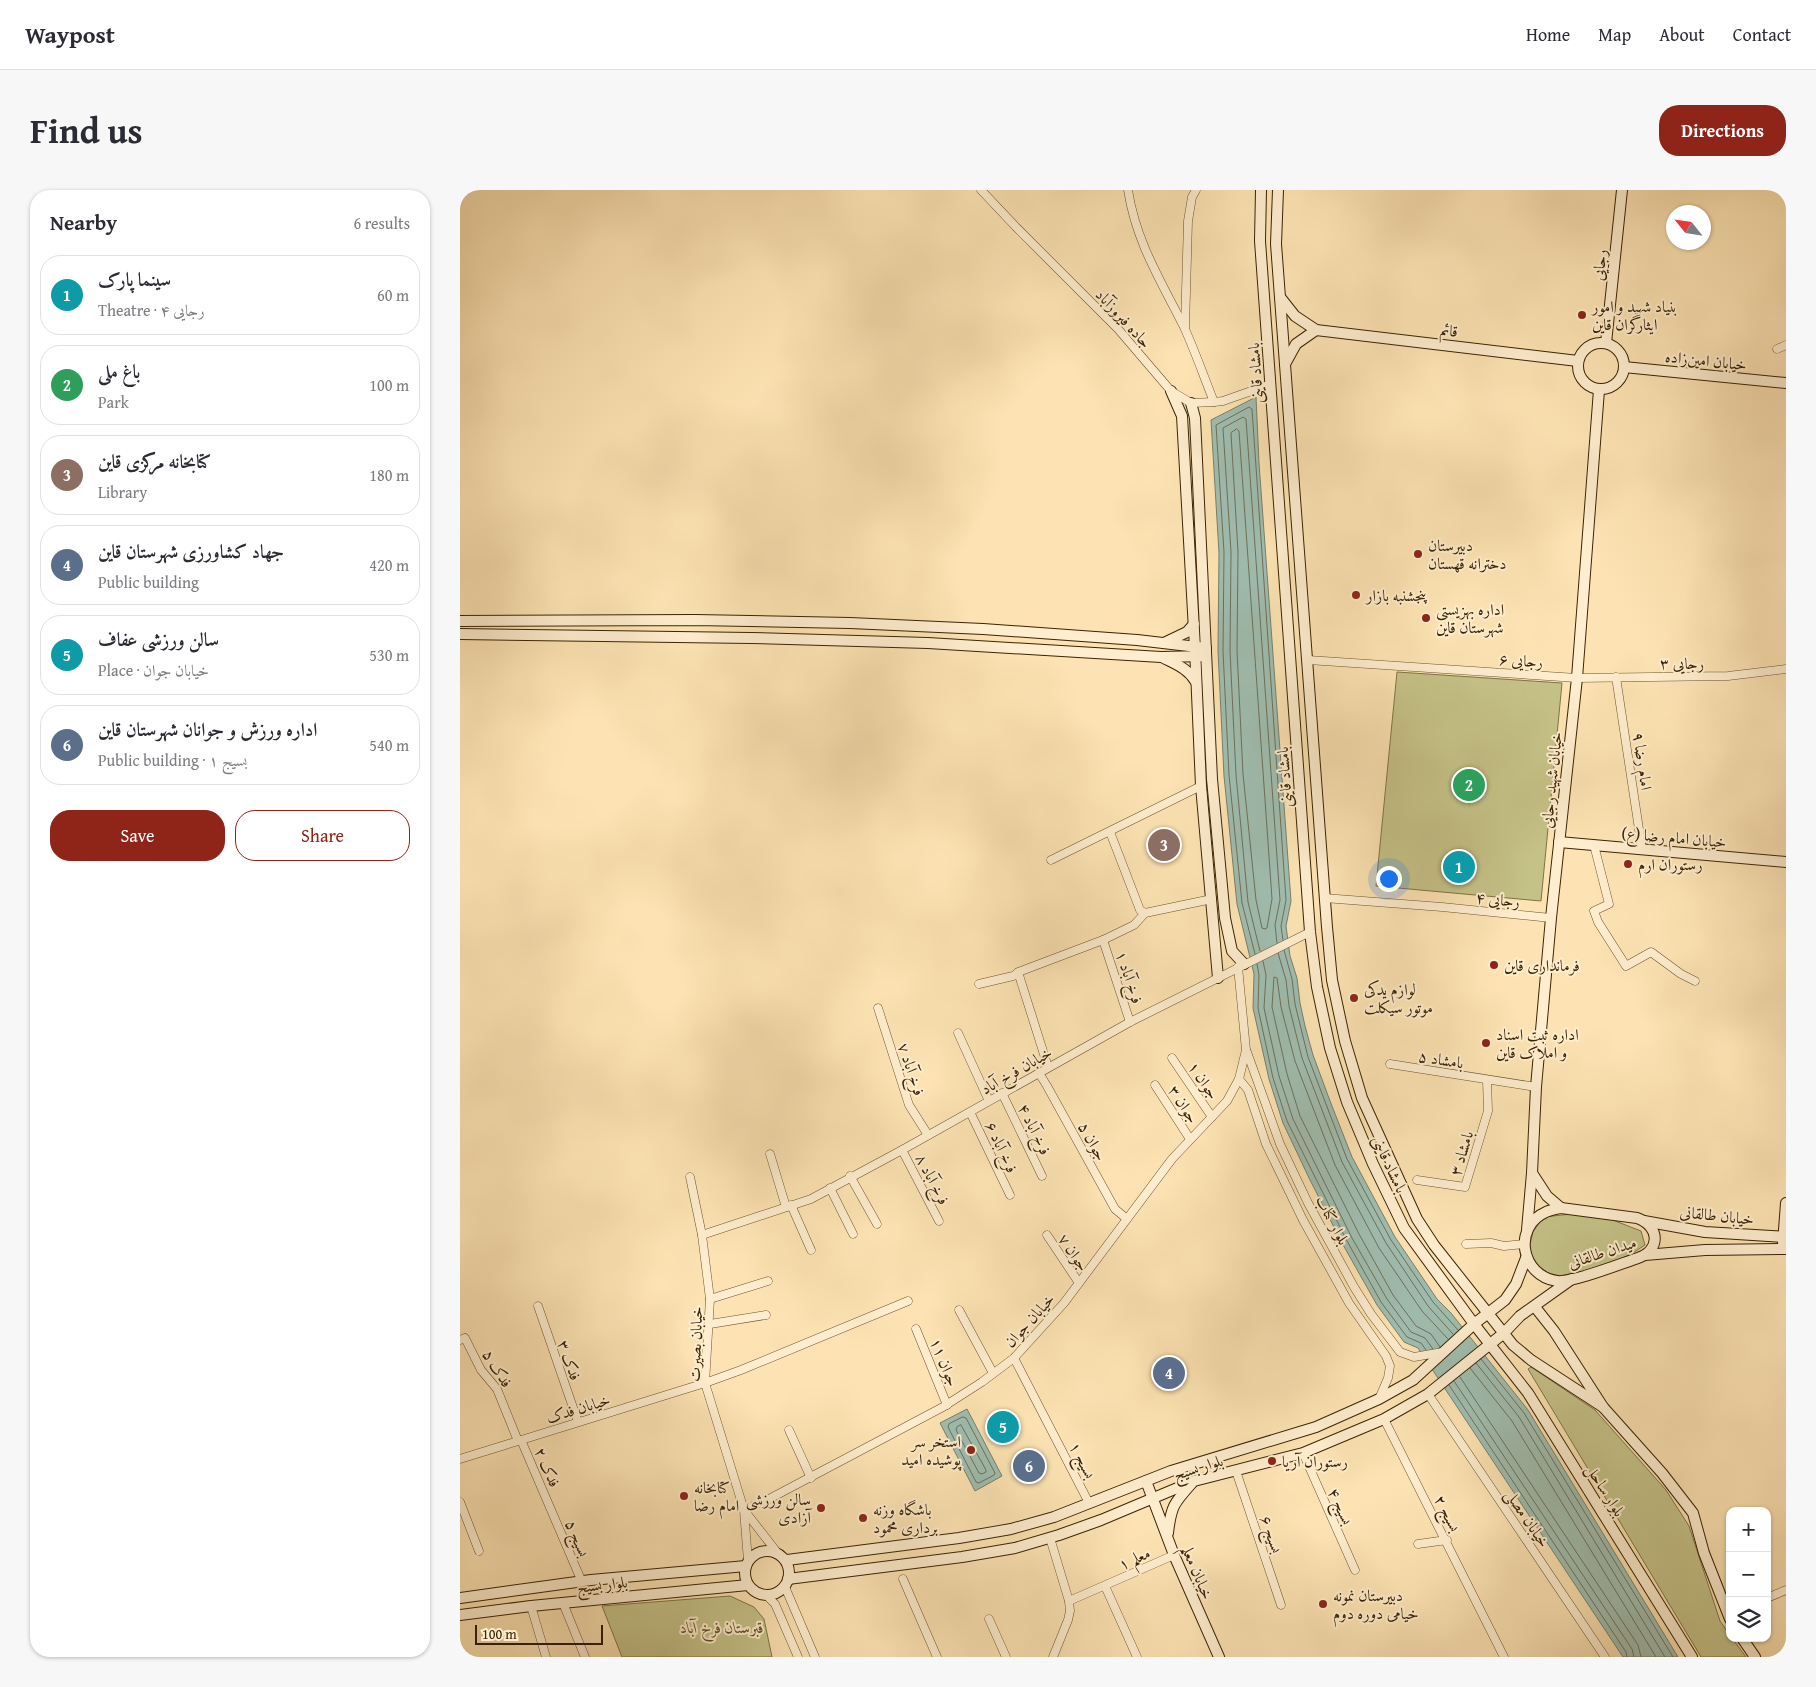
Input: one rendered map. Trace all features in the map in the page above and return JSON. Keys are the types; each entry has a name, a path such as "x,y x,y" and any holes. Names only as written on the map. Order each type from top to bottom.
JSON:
{"main road":[{"name":"بامشاد قاینی","path":"1261,190 1260,241 1310,932 1317,987 1330,1048 1347,1102 1372,1164 1404,1228 1474,1324"},
{"name":"بامشاد قاینی","path":"1278,190 1276,244 1324,898 1332,980 1345,1041 1362,1098 1417,1219 1434,1245 1504,1333"},
{"name":"رجایی","path":"1606,343 1622,190"},
{"name":"قائم","path":"1280,297 1295,316 1316,330 1578,361"},
{"path":"1285,364 1296,344 1316,330"},
{"path":"1606,343 1617,349 1624,367 1620,380 1614,386 1599,390 1587,386 1582,381 1578,374 1578,361 1580,355 1588,346 1606,343"},
{"name":"خیابان امین‌زاده","path":"1624,367 1786,383"},
{"name":"خیابان شهید رجایی","path":"1527,1230 1536,1087 1551,918 1578,678 1599,390"},
{"path":"1171,391 1182,416 1194,624 1201,652 1196,683 1200,786 1218,978"},
{"path":"1191,403 1195,418 1201,652 1212,779 1225,918 1232,951 1241,966"},
{"path":"1284,568 1300,566"},
{"path":"460,621 695,620 850,623 983,629 1164,643 1201,652"},
{"path":"1164,643 1187,632 1194,624"},
{"path":"460,634 780,638 928,643 1161,657 1201,652"},
{"path":"1161,657 1192,674 1196,683"},
{"name":"خیابان امام رضا (ع)","path":"1559,842 1786,862"},
{"path":"1532,1173 1547,1196 1561,1208"},
{"path":"1785,1249 1786,1203"},
{"name":"میدان طالقانی","path":"1526,1258 1534,1270 1545,1278 1559,1281 1572,1279 1645,1256 1651,1250 1654,1242 1651,1226 1644,1220 1561,1208 1547,1211 1535,1219 1527,1230"},
{"name":"خیابان طالقانی","path":"1644,1220 1705,1232 1784,1237"},
{"path":"1526,1258 1524,1244 1527,1230"},
{"path":"1421,1253 1434,1245"},
{"name":"خیابان طالقانی","path":"1645,1256 1705,1250 1785,1249"},
{"name":"بلوار بسیج","path":"787,1560 959,1538 1011,1529 1054,1517 1170,1470 1316,1427 1379,1399 1413,1380 1442,1352 1504,1300 1516,1284 1526,1258"},
{"name":"بلوار بسیج","path":"786,1583 1015,1548 1102,1520 1194,1481 1303,1452 1384,1419 1428,1394 1504,1333 1520,1316 1572,1279"},
{"path":"1535,1307 1554,1331 1604,1407 1662,1473 1693,1513 1704,1553 1726,1608"},
{"name":"بلوار ساحل","path":"1474,1324 1528,1393 1692,1657"},
{"path":"1504,1333 1513,1345 1531,1360 1604,1407"},
{"name":"خیابان معلم","path":"1146,1481 1174,1555 1219,1657"},
{"path":"1167,1537 1171,1512 1175,1501 1194,1481"},
{"path":"762,1550 776,1551 787,1560 790,1574 786,1583 773,1595 759,1594 748,1585 745,1571 747,1564 750,1558 762,1550"},
{"name":"بلوار بسیج","path":"460,1598 582,1582 747,1564"},
{"name":"بلوار بسیج","path":"460,1615 531,1606 748,1585"},
{"path":"1745,1642 1755,1657"}],"street":[{"name":"جاده فیروزآباد","path":"981,190 1118,329 1171,391 1191,403"},
{"path":"1128,190 1139,236 1155,273 1184,329 1214,402"},
{"path":"1184,329 1188,221 1192,197 1196,190"},
{"path":"1777,349 1786,345"},
{"path":"1191,403 1222,401 1271,384"},
{"name":"رجایی ۶","path":"1308,660 1578,678"},
{"name":"رجایی ۳","path":"1578,678 1728,676 1786,670"},
{"name":"امام رضا ۹","path":"1616,677 1642,849"},
{"path":"1051,860 1200,786"},
{"path":"1110,832 1140,910 1145,913"},
{"path":"1594,845 1609,904 1594,911 1598,922 1626,966 1652,952 1681,974 1695,981"},
{"name":"رجایی ۴","path":"1324,898 1551,918"},
{"path":"979,984 1013,976 1018,972 1104,940 1134,925 1145,913 1212,899"},
{"name":"خیابان فرخ آباد","path":"702,1235 811,1199 850,1176 928,1136 1130,1022 1310,932"},
{"name":"فرخ آباد ۱","path":"1104,940 1130,1022"},
{"path":"1241,966 1246,1050"},
{"path":"1018,972 1048,1067"},
{"name":"فرخ آباد ۷","path":"878,1008 909,1106 928,1136"},
{"path":"958,1033 989,1101"},
{"name":"خیابان جوان","path":"744,1510 811,1478 947,1405 1014,1358 1064,1303 1156,1180 1190,1139 1227,1101 1239,1079 1246,1050"},
{"name":"بلوار کتاب","path":"1246,1050 1280,1144 1308,1203 1354,1287 1392,1344 1400,1352 1414,1356 1442,1352"},
{"name":"جوان ۱","path":"1172,1058 1212,1117"},
{"name":"بامشاد ۵","path":"1390,1064 1536,1087"},
{"name":"جوان ۵","path":"1039,1073 1115,1208 1127,1219"},
{"name":"بلوار کتاب","path":"1239,1079 1248,1090 1266,1144 1303,1220 1349,1303 1382,1350 1390,1366 1388,1378 1379,1399"},
{"name":"بامشاد ۳","path":"1417,1180 1465,1187 1488,1112 1487,1080"},
{"name":"جوان ۳","path":"1155,1085 1190,1139"},
{"name":"فرخ آباد ۴","path":"1002,1094 1042,1176"},
{"name":"فرخ آباد ۶","path":"970,1112 1010,1195"},
{"name":"فرخ آباد ۸","path":"902,1150 939,1221"},
{"path":"770,1154 789,1206 810,1250"},
{"path":"850,1176 877,1224"},
{"name":"خیابان بصیرت","path":"690,1177 702,1235 710,1298 710,1324 705,1383 744,1510"},
{"path":"830,1188 853,1234"},
{"name":"جوان ۷","path":"1047,1236 1079,1283"},
{"path":"1466,1244 1491,1243 1504,1246 1524,1244"},
{"path":"710,1298 768,1281"},
{"name":"خیابان فدک","path":"460,1459 705,1383 908,1301"},
{"name":"فدک ۳","path":"538,1306 578,1422"},
{"path":"959,1310 993,1373"},
{"path":"710,1324 766,1315"},
{"name":"جوان ۱۱","path":"916,1329 947,1405"},
{"name":"فدک ۵","path":"463,1339 481,1370 497,1389 520,1441"},
{"path":"1382,1350 1388,1351 1393,1346 1392,1344"},
{"name":"بسیج ۱","path":"1014,1358 1089,1503"},
{"name":"خیابان مصلی","path":"1428,1394 1605,1657"},
{"name":"بسیج ۲","path":"1384,1419 1447,1540 1504,1657"},
{"path":"789,1430 811,1478"},
{"name":"فدک ۲","path":"520,1441 549,1505"},
{"name":"بسیج ۴","path":"1303,1452 1355,1570"},
{"name":"بسیج ۶","path":"1236,1471 1281,1605"},
{"path":"460,1502 479,1551"},
{"name":"بسیج ۵","path":"549,1505 582,1582"},
{"path":"744,1510 776,1551"},
{"path":"744,1510 747,1564"},
{"path":"1050,1538 1069,1601 1070,1611 1053,1657"},
{"path":"1418,1544 1447,1540"},
{"name":"معلم ۱","path":"1069,1601 1174,1555"},
{"path":"903,1579 937,1657"},
{"path":"786,1583 815,1657"},
{"path":"1105,1586 1137,1657"},
{"path":"1769,1597 1786,1590"},
{"path":"765,1594 775,1604 798,1657"},
{"path":"562,1603 585,1657"},
{"path":"531,1606 546,1657"},
{"path":"989,1619 1006,1657"}],"green space":[{"path":"1397,672 1562,683 1541,901 1376,886"},
{"path":"1572,1214 1605,1217 1641,1231 1645,1245 1630,1255 1581,1272 1560,1276 1548,1273 1534,1263 1529,1248 1533,1232 1543,1217"},
{"path":"1531,1367 1595,1410 1666,1490 1689,1526 1720,1621 1726,1629 1726,1642 1735,1642 1746,1657 1701,1657 1528,1369"},
{"name":"قبرستان فرخ آباد","path":"730,1596 754,1607 764,1619 772,1657 622,1657 602,1606"}],"water":[{"path":"1256,397 1259,463 1291,901 1286,926 1290,956 1297,978 1300,1003 1313,1055 1352,1157 1395,1237 1437,1299 1451,1313 1528,1410 1678,1657 1623,1657 1418,1348 1404,1342 1377,1305 1342,1243 1283,1123 1269,1079 1253,1008 1254,974 1237,904 1224,776 1218,651 1219,553 1211,420"},
{"name":"استخر سر پوشیده امید","path":"967,1409 1002,1476 975,1491 940,1423"}],"place":[{"name":"بنیاد شهید و امور ایثارگران قاین","path":"1582,315"},
{"name":"دبیرستان دخترانه قهستان","path":"1418,554"},
{"name":"پنجشنبه بازار","path":"1356,595"},
{"name":"اداره بهزیستی شهرستان قاین","path":"1426,618"},
{"name":"باغ ملی","path":"1469,785"},
{"name":"کتابخانه مرکزی قاین","path":"1164,845"},
{"name":"رستوران ارم","path":"1628,864"},
{"name":"سینما پارک","path":"1459,867"},
{"name":"فرمانداری قاین","path":"1494,965"},
{"name":"لوازم یدکی موتور سیکلت","path":"1354,998"},
{"name":"اداره ثبت اسناد و املاک قاین","path":"1486,1043"},
{"name":"جهاد کشاورزی شهرستان قاین","path":"1169,1373"},
{"name":"سالن ورزشی عفاف","path":"1003,1427"},
{"name":"استخر سر پوشیده امید","path":"971,1450"},
{"name":"رستوران آریا","path":"1272,1461"},
{"name":"اداره ورزش و جوانان شهرستان قاین","path":"1029,1466"},
{"name":"کتابخانه امام رضا","path":"684,1496"},
{"name":"سالن ورزشی آزادی","path":"821,1508"},
{"name":"باشگاه وزنه برداری محمود","path":"863,1518"},
{"name":"دبیرستان نمونه خیامی دوره دوم","path":"1323,1604"}]}
